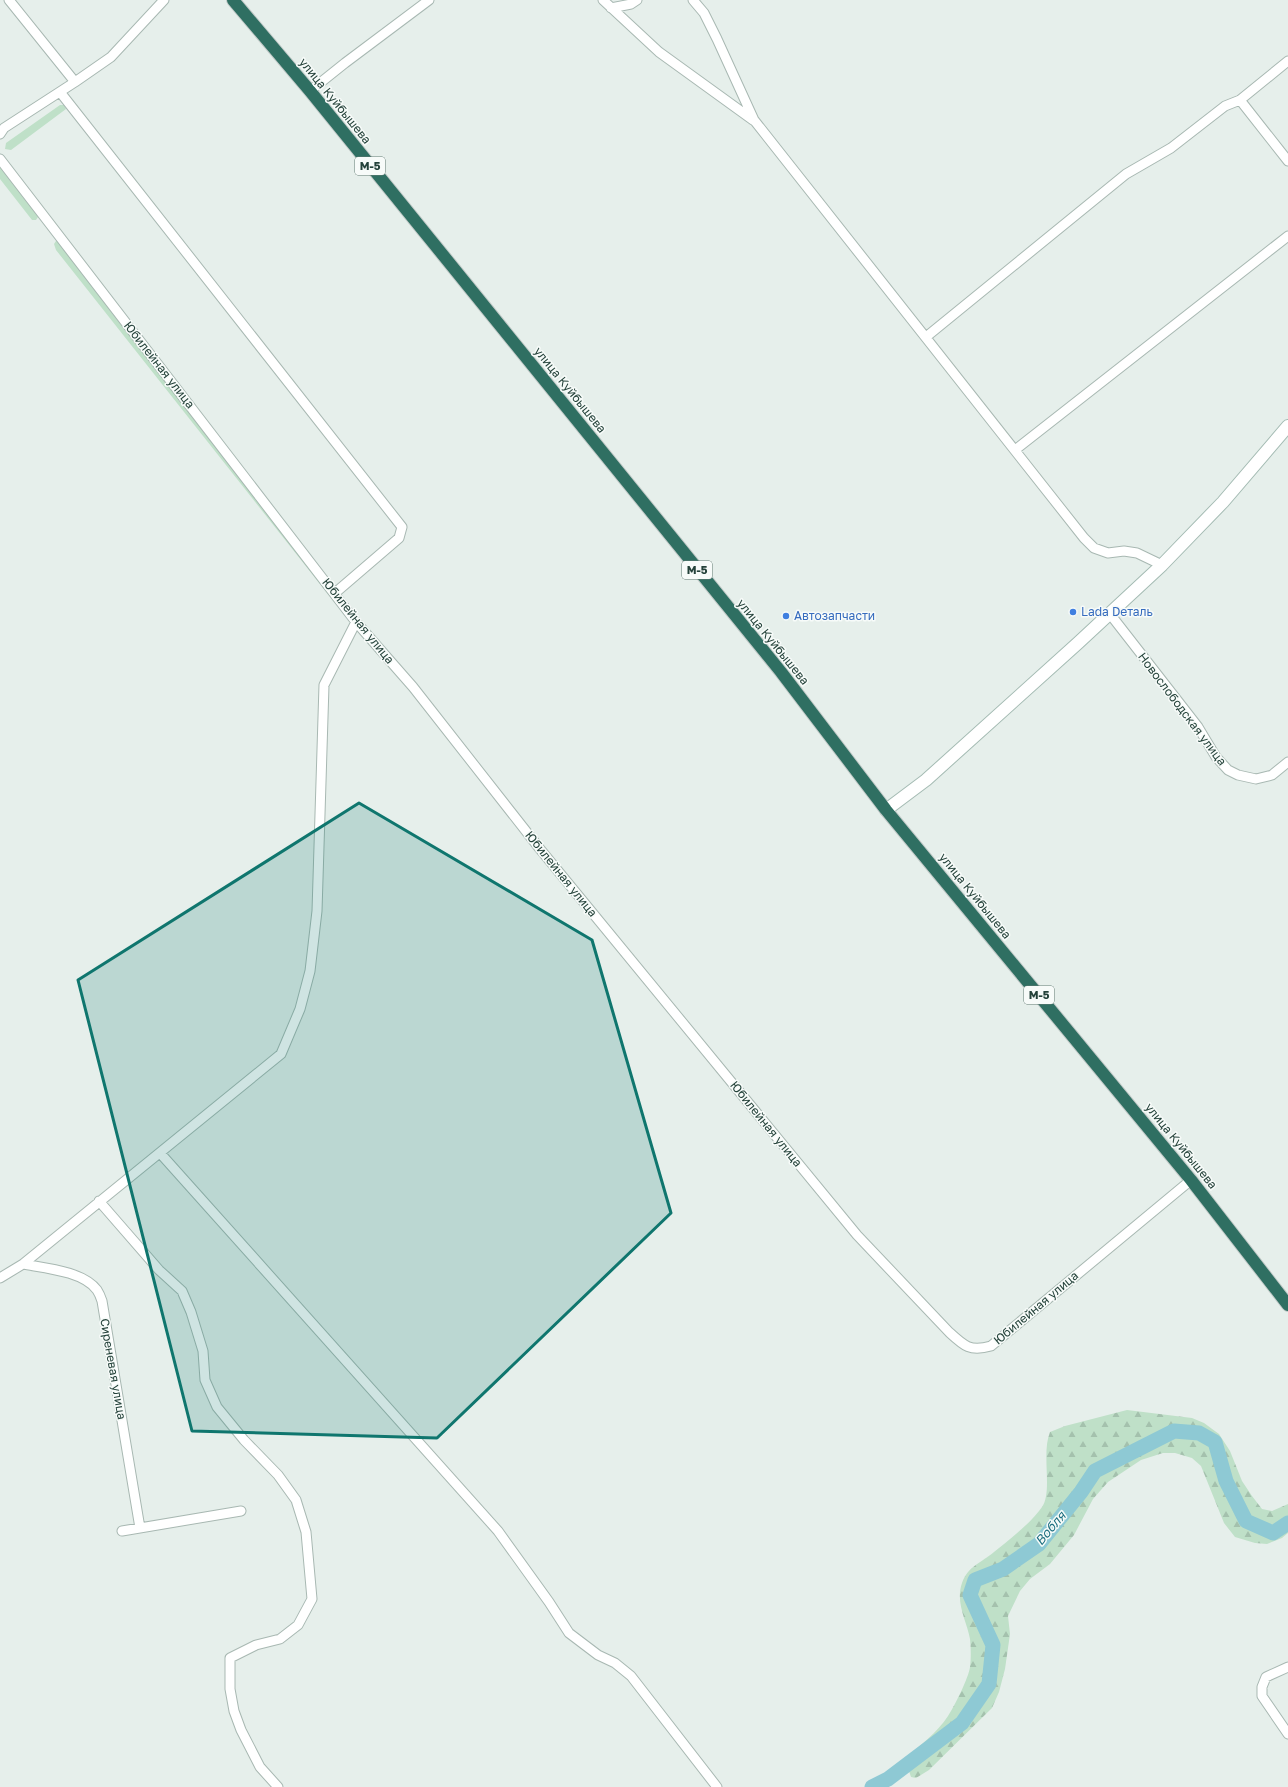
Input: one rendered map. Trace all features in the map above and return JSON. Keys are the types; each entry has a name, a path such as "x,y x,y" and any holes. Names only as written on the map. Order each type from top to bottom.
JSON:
{"highway":[{"name":"улица Куйбышева","path":"233,0 310,91 781,672 886,810 1192,1180 1288,1305"}],"street":[{"path":"8,0 75,82"},
{"path":"0,134 4,128 111,57 164,0"},
{"path":"310,91 429,0"},
{"path":"603,0 659,52 754,120"},
{"path":"611,8 631,4 637,0"},
{"path":"693,0 704,13 717,38 754,120 1084,538 1094,548 1108,553 1124,550 1137,553 1162,565"},
{"path":"926,337 1126,174 1172,148 1225,106 1240,100 1288,61"},
{"path":"60,92 402,527 399,538 394,543 335,593"},
{"path":"1240,100 1288,161"},
{"name":"Юбилейная улица","path":"0,158 356,622 413,687 540,849 857,1235 965,1347 983,1348 991,1346 1192,1180"},
{"path":"1014,450 1288,236"},
{"path":"886,810 926,780 1110,614 1162,565 1223,502 1288,426"},
{"name":"Новослободская улица","path":"1110,614 1198,727 1216,756 1228,770 1238,775 1256,779 1272,775 1288,762"},
{"path":"0,1278 23,1264 281,1054 300,1009 310,971 317,911 324,685 356,622"},
{"path":"160,1153 498,1531 549,1602 569,1634 598,1655 615,1663 631,1676 717,1787"},
{"path":"99,1201 159,1270 182,1291 191,1312 203,1351 205,1380 217,1407 244,1440 278,1475 296,1500 306,1532 312,1599 298,1625 280,1639 256,1645 230,1658 230,1689 234,1711 241,1730 260,1767 278,1787"},
{"name":"Сиреневая улица","path":"23,1264 62,1271 79,1277 98,1290 102,1301 140,1528"},
{"path":"122,1531 241,1511"},
{"path":"1288,1667 1266,1677 1262,1687 1262,1696 1288,1734"}],"highlighted area":[{"path":"359,803 592,940 671,1213 437,1438 192,1431 78,980"}],"green space":[{"path":"60,105 64,105 66,109 11,150 5,149 6,143"},
{"path":"0,165 36,212 38,217 36,220 32,220 0,179"},
{"path":"56,241 61,241 336,601 331,598 56,250 54,244"},
{"path":"1127,1410 1192,1418 1204,1423 1219,1434 1230,1451 1242,1481 1262,1509 1272,1511 1288,1504 1288,1533 1282,1538 1267,1544 1255,1543 1235,1537 1224,1523 1201,1466 1192,1458 1175,1453 1163,1453 1141,1460 1108,1482 1093,1499 1074,1535 1050,1564 1030,1579 1020,1591 1008,1616 1010,1634 1005,1669 999,1692 992,1708 929,1770 916,1778 911,1777 905,1759 944,1722 951,1712 969,1672 971,1661 970,1642 969,1632 962,1612 960,1598 962,1583 975,1565 1020,1531 1042,1507 1047,1492 1046,1451 1050,1432 1065,1426"}],"waterway":[{"name":"Вобля","path":"872,1787 888,1779 962,1723 989,1684 993,1645 970,1595 975,1580 1003,1569 1039,1544 1081,1492 1095,1471 1174,1431 1199,1433 1215,1442 1226,1481 1246,1521 1273,1533 1288,1523"}],"place":[{"name":"Lada Dеталь","path":"1073,612"},
{"name":"Автозапчасти","path":"786,616"}]}
